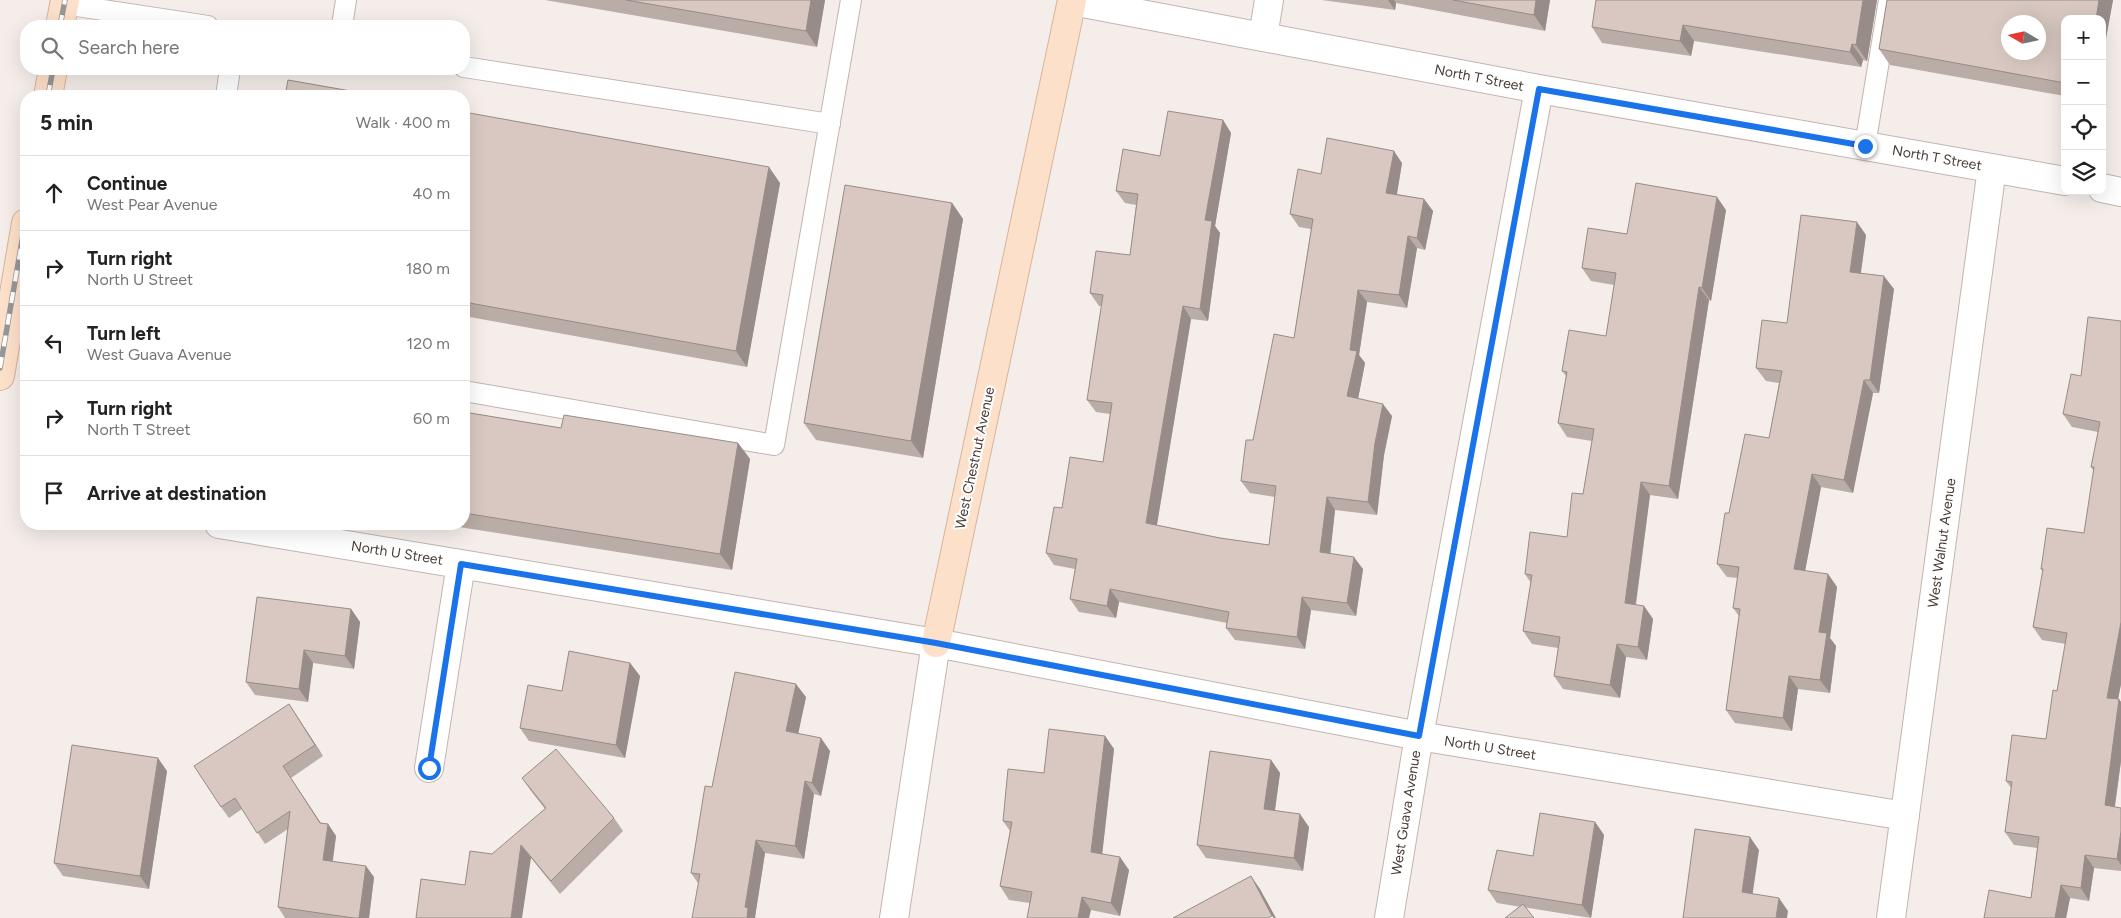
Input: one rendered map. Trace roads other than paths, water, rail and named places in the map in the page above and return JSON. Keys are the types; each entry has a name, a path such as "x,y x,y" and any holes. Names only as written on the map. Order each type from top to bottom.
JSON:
{"street":[{"name":"North T Street","path":"1072,0 1539,89 2061,180"},
{"name":"West Chestnut Avenue","path":"894,918 936,643 1072,0"},
{"path":"1263,37 1269,0"},
{"path":"49,90 52,75"},
{"name":"West Guava Avenue","path":"1389,918 1419,736 1539,89"},
{"name":"West Walnut Avenue","path":"1891,918 1992,168"},
{"path":"2106,189 2121,192"},
{"path":"0,376 20,258"},
{"name":"North U Street","path":"255,530 936,643 1419,736 1905,816"},
{"path":"429,768 461,564"}],"lane":[{"path":"343,20 346,0"},
{"path":"470,392 774,445 852,0"},
{"path":"1865,146 1889,0"},
{"path":"63,10 154,20"},
{"path":"470,68 830,124"},
{"path":"227,90 229,75"}],"railway":[{"path":"61,20 65,0"},
{"path":"49,90 52,75"},
{"path":"0,368 20,253"}]}
